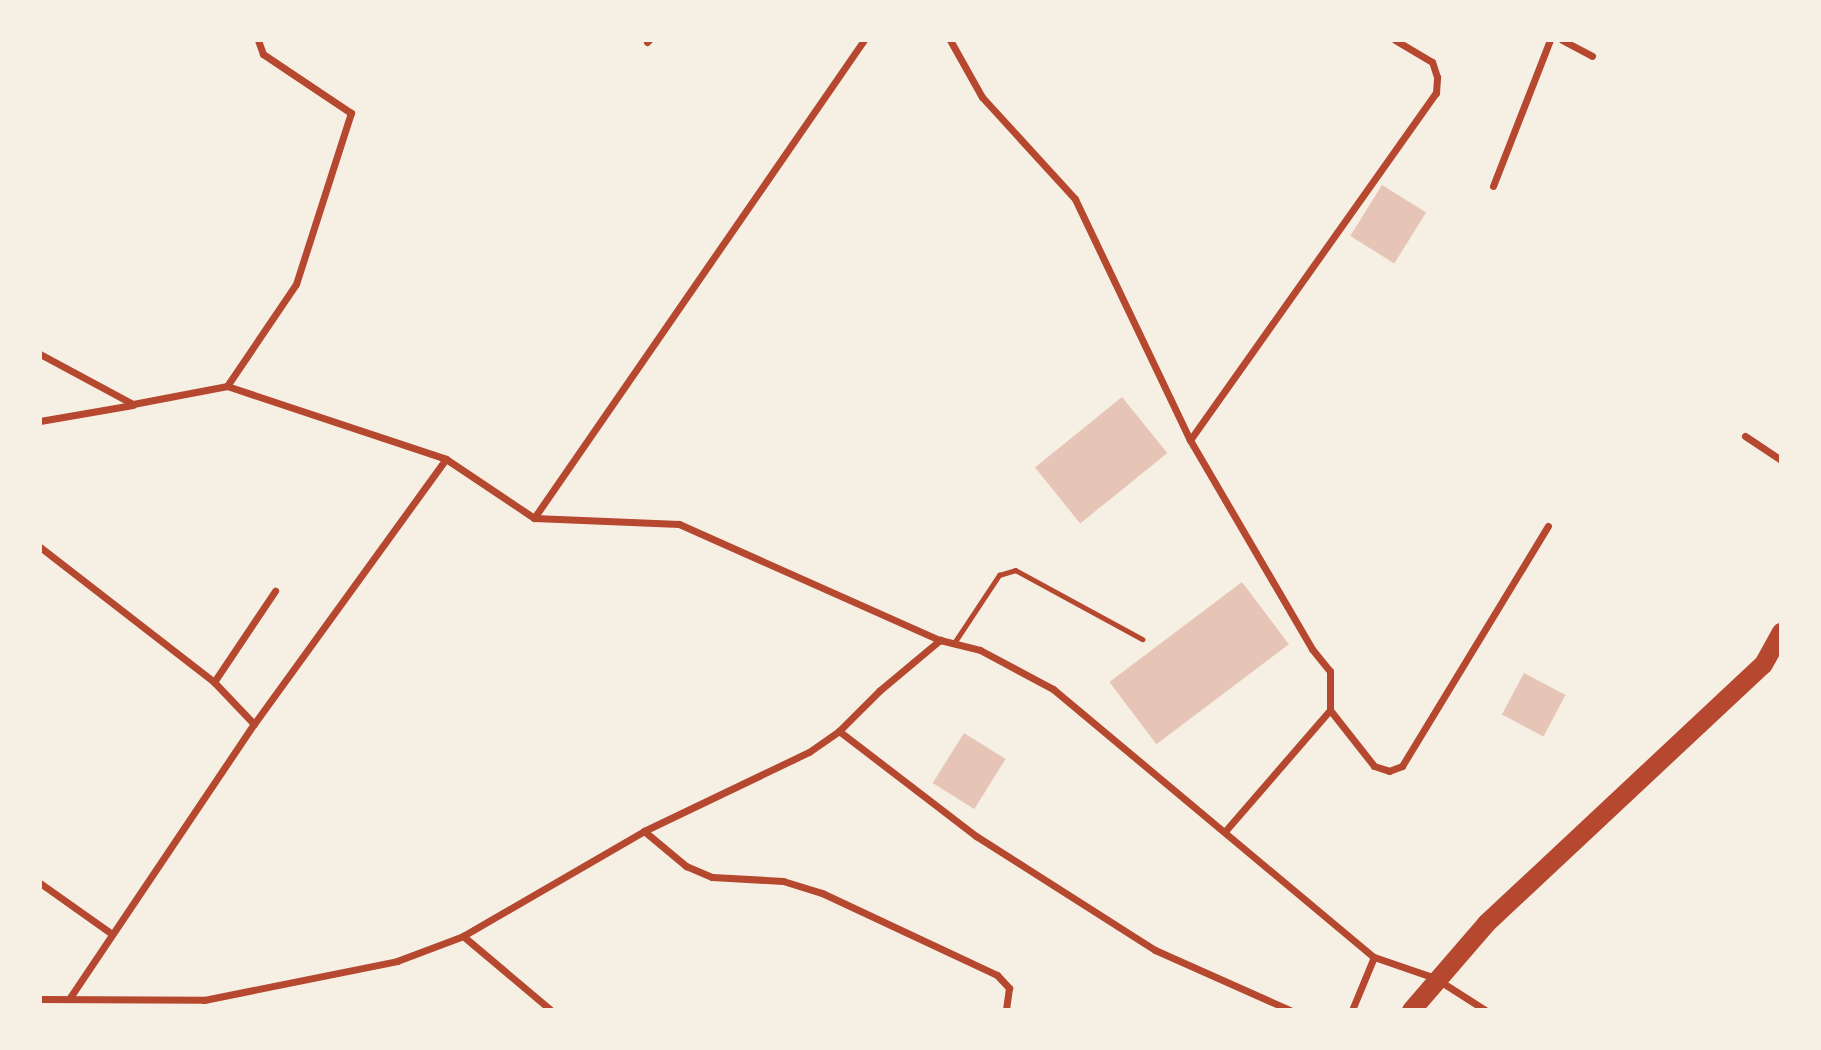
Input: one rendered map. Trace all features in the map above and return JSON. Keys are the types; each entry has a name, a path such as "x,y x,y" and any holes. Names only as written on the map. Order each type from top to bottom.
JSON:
{"highway":[{"path":"1411,1010 1435,978 1486,923 1772,661 1781,632"}],"street":[{"path":"227,386 296,284 351,113 263,54 258,40"},
{"path":"534,518 864,40"},
{"path":"950,40 982,97 1075,199 1191,440 1312,649 1330,671 1330,710 1374,766 1389,771 1402,766 1548,526"},
{"path":"1191,440 1436,93 1437,77 1432,62 1395,40"},
{"path":"1493,186 1550,40"},
{"path":"1562,40 1592,56"},
{"path":"40,354 133,404"},
{"path":"40,421 227,386 446,459 534,518 679,524 940,639 980,650 1053,689 1226,830 1374,957 1435,978 1485,1010"},
{"path":"1745,436 1781,460"},
{"path":"69,999 254,724 446,459"},
{"path":"40,547 214,682 254,724"},
{"path":"214,682 275,591"},
{"path":"40,999 204,1000 397,961 463,936 644,831 809,752 839,731 879,691 940,639"},
{"path":"1226,830 1330,710"},
{"path":"839,731 976,836 1155,950 1290,1010"},
{"path":"644,831 685,866 712,877 783,881 822,893 997,975 1009,988 1006,1010"},
{"path":"40,883 112,934"},
{"path":"463,936 551,1010"},
{"path":"1352,1010 1374,957"},
{"path":"199,1010 204,1000"}],"lane":[{"path":"954,643 999,575 1015,570 1142,639"}],"building":[{"path":"1382,185 1426,213 1394,263 1350,236"},
{"path":"1122,397 1167,453 1080,523 1035,467"},
{"path":"1242,582 1289,644 1156,744 1109,682"},
{"path":"1524,673 1565,695 1543,737 1502,714"},
{"path":"964,733 1006,759 974,809 933,783"}]}
